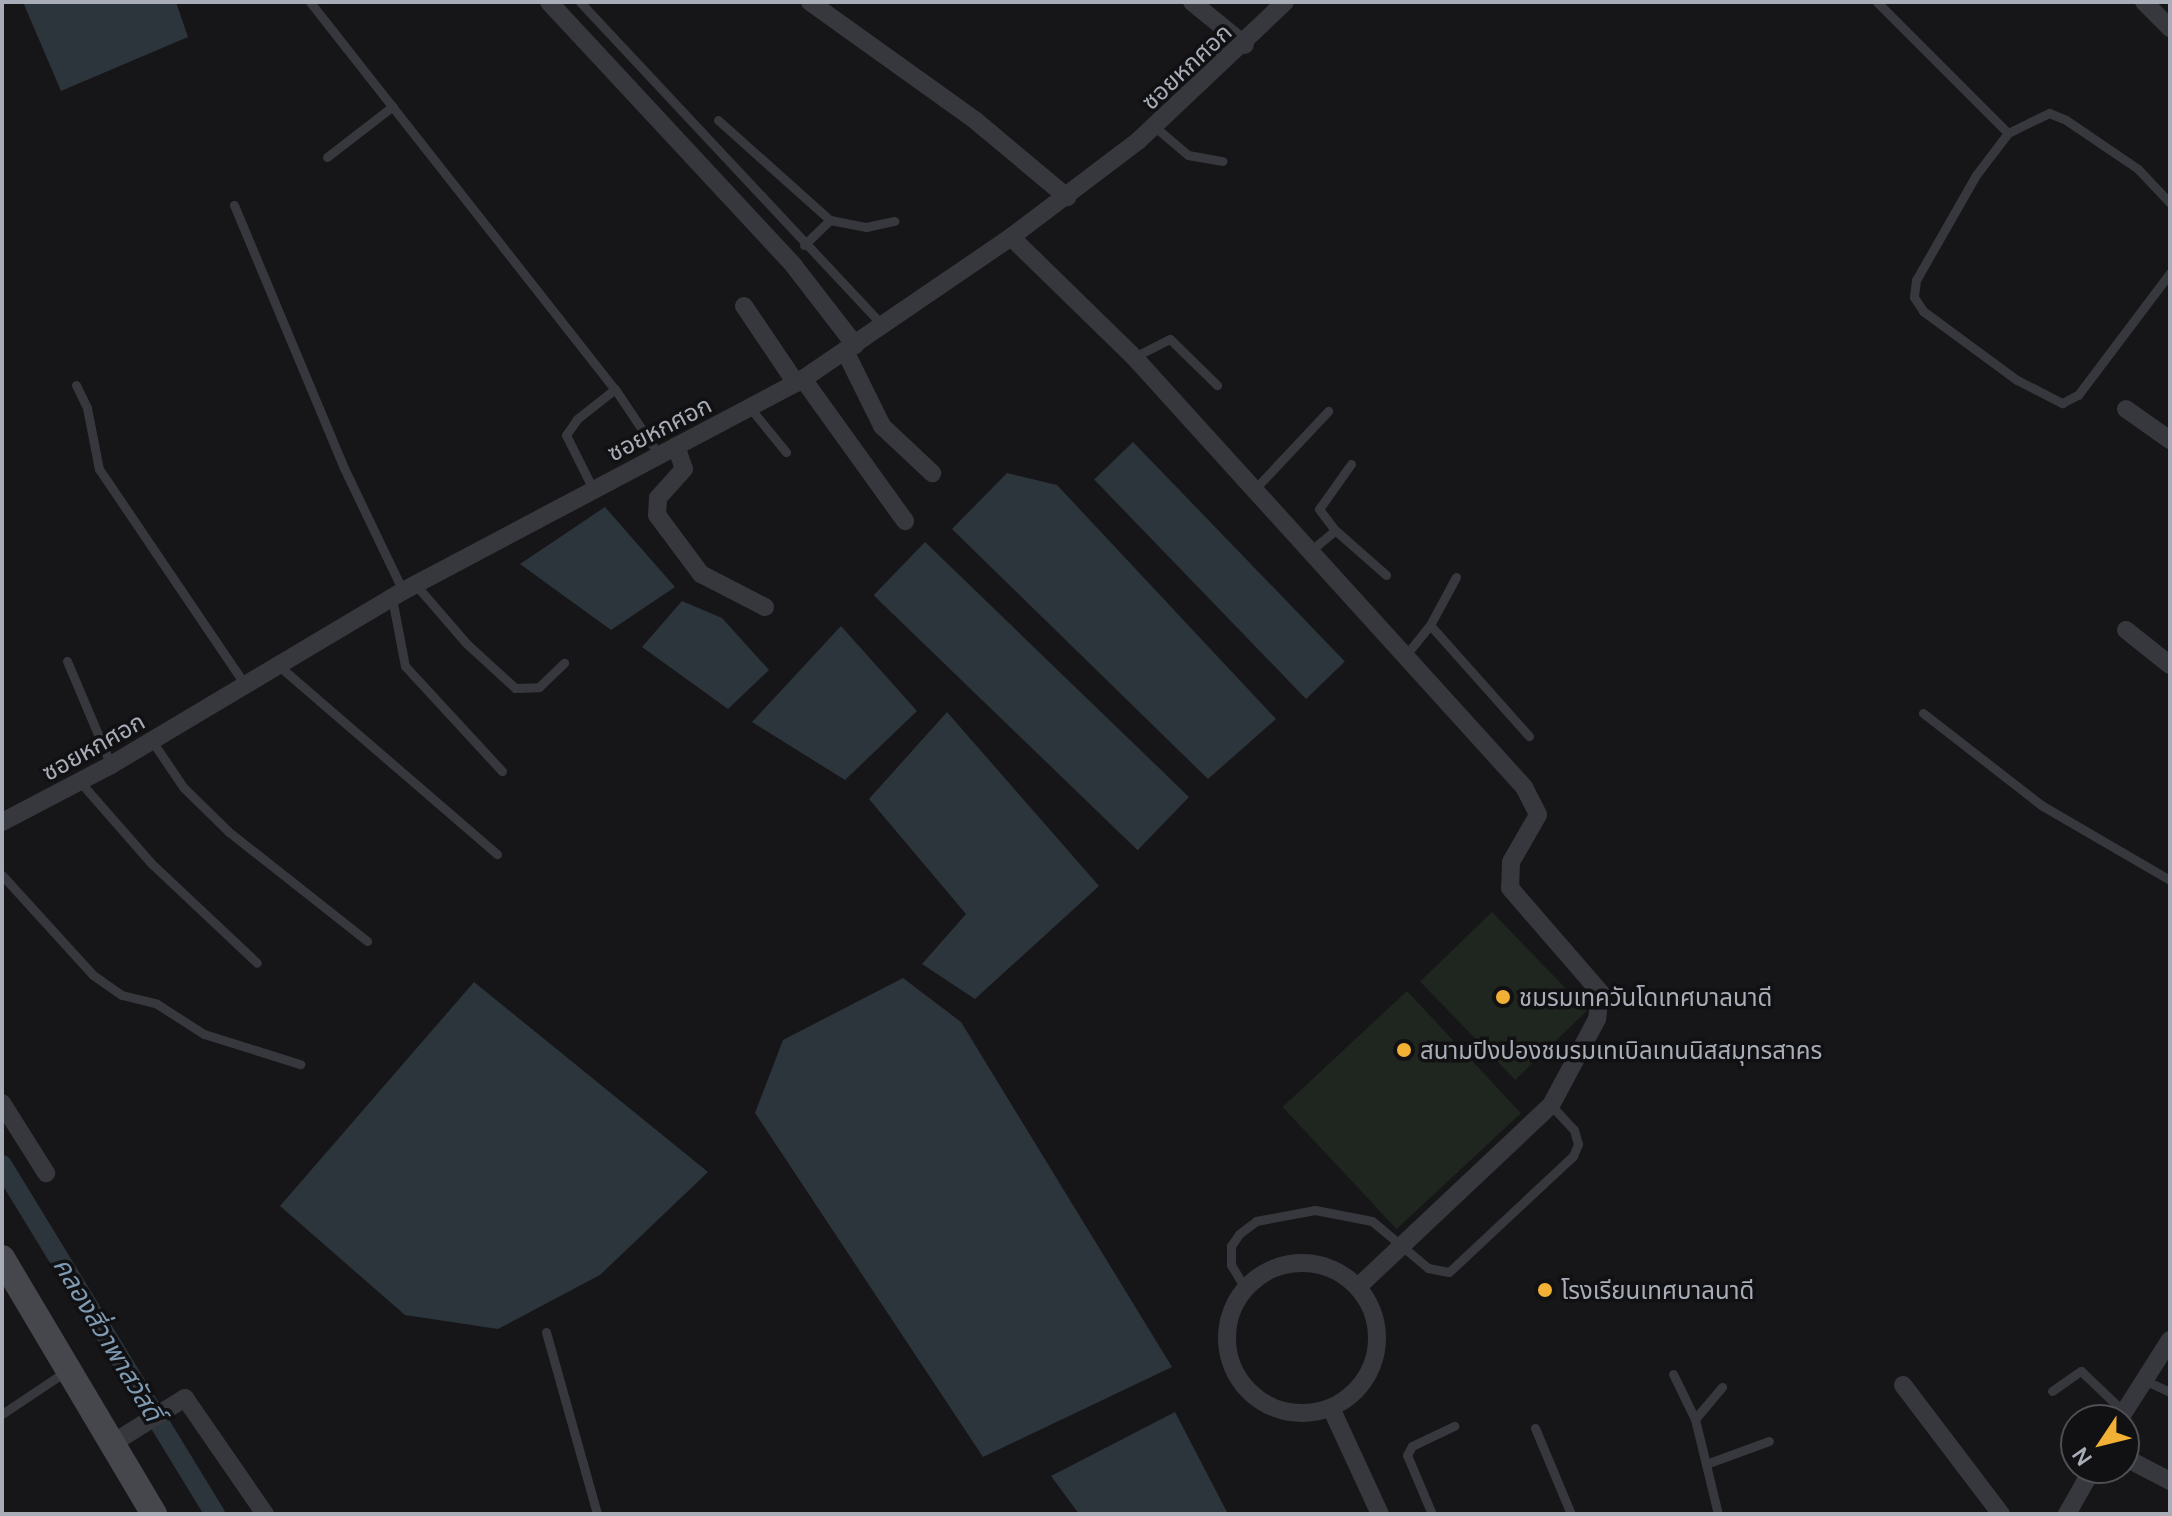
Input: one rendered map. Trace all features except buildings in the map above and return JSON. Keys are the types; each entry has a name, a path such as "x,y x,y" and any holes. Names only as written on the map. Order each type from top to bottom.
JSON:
{"street":[{"path":"549,2 836,316 882,426 932,473"},
{"path":"810,2 834,9 1055,184"},
{"path":"1192,2 1239,40"},
{"name":"ซอยหกศอก","path":"2,822 81,783 402,589 590,483 655,450 676,446 750,408 796,379 1011,237 1055,184 1155,127 1239,40 1285,2"},
{"path":"2144,2 2170,28"},
{"path":"1011,237 1134,357 1535,803 1533,827 1511,862 1510,888 1600,992 1597,1019 1551,1105 1404,1247 1358,1287"},
{"path":"744,306 774,352 905,521"},
{"path":"2126,409 2170,440"},
{"path":"676,446 684,469 658,498 657,515 701,574 765,607"},
{"path":"2126,630 2170,665"},
{"path":"2,1103 46,1173"},
{"path":"2,1258 68,1370 121,1437 154,1514"},
{"path":"1308,1263 1335,1270 1358,1287 1376,1326 1376,1355 1355,1392 1331,1408 1289,1413 1262,1402 1240,1382 1228,1356 1227,1327 1245,1288 1280,1265 1308,1263"},
{"path":"2129,1404 2170,1340"},
{"path":"1903,1385 2001,1514"},
{"path":"121,1437 185,1398 265,1514"},
{"path":"1331,1408 1380,1514"},
{"path":"2140,1465 2170,1481"},
{"path":"2067,1514 2084,1484"}],"lane":[{"path":"310,2 615,389 655,450"},
{"path":"580,2 879,322"},
{"path":"1877,2 2008,133"},
{"path":"327,157 393,106"},
{"path":"2170,203 2138,169 2066,120 2049,113 2008,133 1976,175 1916,280 1914,297 1923,311 2017,380 2062,403 2078,395 2170,273"},
{"path":"718,120 830,220 866,227 894,221"},
{"path":"1155,127 1188,155 1222,161"},
{"path":"234,205 402,589 515,688 539,687 564,663"},
{"path":"804,245 830,220"},
{"path":"1134,357 1170,339 1217,385"},
{"path":"76,385 99,469 246,686"},
{"path":"590,483 566,435 570,426 615,389"},
{"path":"750,408 786,452"},
{"path":"1253,491 1328,411"},
{"path":"1351,464 1321,502 1322,516 1386,575"},
{"path":"1308,553 1335,530"},
{"path":"1405,656 1430,625 1456,577"},
{"path":"402,589 405,666 502,771"},
{"path":"1430,625 1529,736"},
{"path":"67,661 111,765"},
{"path":"279,666 497,854"},
{"path":"1923,713 2041,805 2170,880"},
{"path":"152,741 183,787 229,832 367,941"},
{"path":"81,783 152,864 257,963"},
{"path":"2,875 93,975 122,995 157,1004 204,1034 300,1064"},
{"path":"1245,1288 1231,1265 1231,1246 1256,1221 1280,1214 1348,1213 1372,1221 1428,1268 1449,1272 1573,1156 1578,1144 1574,1130 1551,1105"},
{"path":"546,1332 597,1514"},
{"path":"2,1414 68,1370"},
{"path":"2052,1391 2081,1371 2110,1404"},
{"path":"1673,1374 1695,1419 1718,1514"},
{"path":"2144,1380 2170,1392"},
{"path":"1695,1419 1722,1387"},
{"path":"1432,1514 1407,1455 1412,1446 1454,1426"},
{"path":"1535,1428 1571,1514"},
{"path":"1706,1464 1769,1441"}],"shaded area":[{"path":"23,2 176,2 188,37 61,91"},
{"path":"1133,442 1345,661 1306,699 1094,480"},
{"path":"1007,473 1057,485 1276,719 1208,779 952,529"},
{"path":"605,507 675,587 611,630 520,564"},
{"path":"925,542 1189,797 1138,850 874,595"},
{"path":"682,601 722,618 769,670 728,709 642,647"},
{"path":"841,626 917,711 845,780 752,722"},
{"path":"947,712 1099,886 975,999 922,964 966,914 869,799"},
{"name":"ชมรมเทควันโดเทศบาลนาดี","path":"1492,912 1587,1011 1515,1080 1420,981"},
{"path":"903,978 961,1022 1172,1367 983,1457 755,1113 783,1040"},
{"path":"474,982 708,1172 600,1275 498,1329 405,1315 280,1206"},
{"name":"สนามปิงปองชมรมเทเบิลเทนนิสสมุทรสาคร","path":"1407,991 1521,1113 1397,1229 1283,1107"},
{"path":"1175,1412 1228,1514 1079,1514 1051,1476"}],"waterway":[{"name":"คลองสี่วาพาสวัสดิ์","path":"2,1165 215,1514"}],"place":[{"name":"ชมรมเทควันโดเทศบาลนาดี","path":"1503,997"},
{"name":"สนามปิงปองชมรมเทเบิลเทนนิสสมุทรสาคร","path":"1404,1050"},
{"name":"โรงเรียนเทศบาลนาดี","path":"1545,1290"}]}
